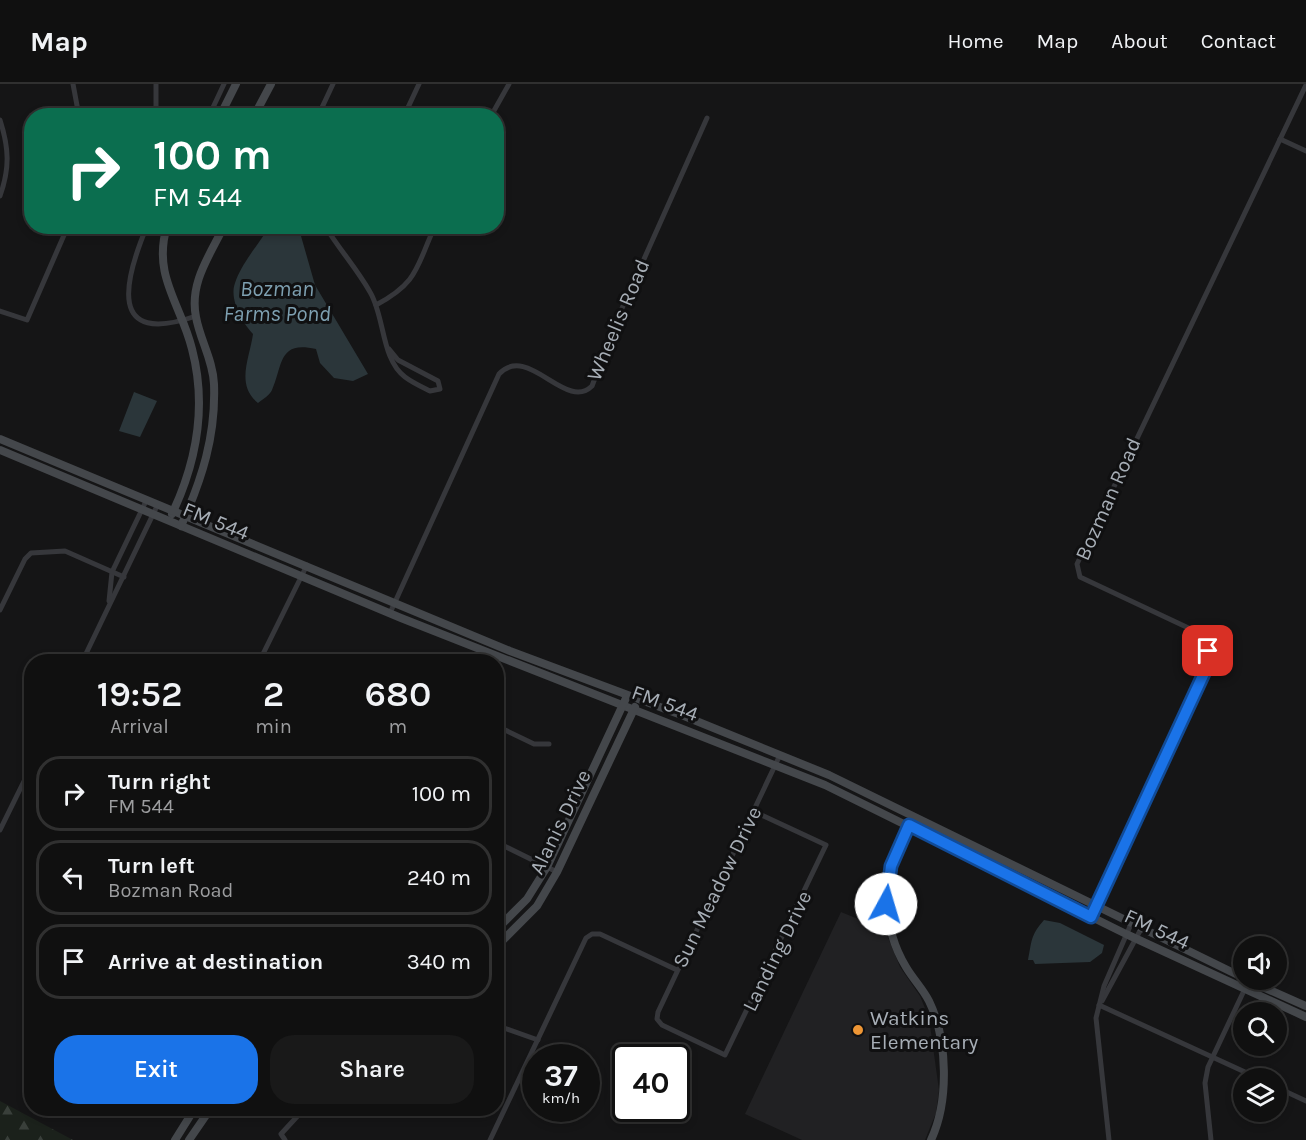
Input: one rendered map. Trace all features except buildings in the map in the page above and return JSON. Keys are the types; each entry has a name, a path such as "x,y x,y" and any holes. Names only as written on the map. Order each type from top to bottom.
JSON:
{"main road":[{"path":"224,108 236,84"},
{"path":"258,108 271,84"},
{"path":"165,234 162,265 167,288 183,321 196,368 200,406 194,458 169,521"},
{"path":"181,526 209,453 214,407 210,362 196,316 198,279 207,255 219,234"},
{"path":"200,406 214,407"},
{"name":"FM 544","path":"0,439 307,565 395,604 780,755 913,816 1233,972"},
{"name":"FM 544","path":"0,450 492,654"},
{"name":"FM 544","path":"504,659 633,711 776,764 909,825 1091,917 1233,983"},
{"name":"Alanis Drive","path":"504,922 527,899 547,867 627,696"},
{"name":"Alanis Drive","path":"504,939 537,906 557,872 638,701"},
{"path":"913,816 891,866 886,904 893,939 906,967 930,1004 940,1042 944,1091 940,1120 931,1140"},
{"name":"FM 544","path":"1247,990 1306,1017"},
{"name":"FM 544","path":"1271,990 1306,1006"},
{"path":"175,1140 190,1116"},
{"path":"189,1140 206,1116"}],"street":[{"path":"73,84 78,108"},
{"path":"156,84 156,108"},
{"path":"213,108 224,84"},
{"path":"322,108 333,84"},
{"path":"408,108 419,84"},
{"path":"496,108 509,84"},
{"name":"Bozman Road","path":"1091,917 1209,661 1207,641 1197,632 1080,577 1077,564 1306,85"},
{"name":"Wheelis Road","path":"390,613 499,374 506,368 521,366 570,391 583,392 592,386 619,315 707,118"},
{"path":"0,120 8,147 7,178 0,196"},
{"path":"1281,139 1306,151"},
{"path":"0,311 27,320 65,234"},
{"path":"144,234 128,281 127,297 132,310 141,321 156,325 170,325 196,316"},
{"path":"331,234 365,284 376,305 388,349 394,364 404,377 430,391 439,390 438,381 398,360 388,349"},
{"path":"376,305 397,294 410,283 431,234"},
{"path":"108,609 112,572 147,499"},
{"path":"86,654 158,504"},
{"path":"0,609 25,559 31,553 65,551 124,577"},
{"path":"263,654 307,565"},
{"path":"504,729 534,744 549,744"},
{"name":"Sun Meadow Drive","path":"657,1019 677,970 780,755"},
{"path":"0,830 24,781"},
{"name":"Landing Drive","path":"657,1019 662,1025 725,1055 826,845 753,811"},
{"path":"504,846 557,872"},
{"path":"1109,1140 1096,1029 1099,1005 1131,924"},
{"path":"1099,1005 1141,929"},
{"path":"504,1111 586,938 592,934 600,934 677,970"},
{"path":"1211,1140 1205,1083 1212,1057 1245,990"},
{"path":"1099,1005 1236,1068"},
{"path":"504,1028 538,1040"},
{"path":"1287,1092 1306,1101"},
{"path":"285,1140 281,1134 298,1116"},
{"path":"490,1140 502,1116"}],"shaded area":[{"name":"Watkins Elementary","path":"841,912 885,930 900,967 920,996 929,1018 939,1090 936,1113 925,1140 802,1140 745,1114"}],"green space":[{"path":"0,1101 24,1114 24,1116 73,1140 0,1140"}],"water":[{"name":"Bozman Farms Pond","path":"264,234 300,234 315,285 368,374 353,381 334,378 320,363 316,349 295,348 288,351 284,357 270,394 258,403 247,388 246,379 253,334 238,310 234,296 235,283 241,269"},
{"path":"134,392 157,401 140,437 119,431"},
{"path":"1044,920 1060,923 1104,945 1102,953 1090,962 1035,964 1033,960 1028,960 1031,943 1036,930"}],"place":[{"name":"Watkins Elementary","path":"858,1030"}],"route":[{"path":"886,904 891,866 900,841 909,825 1091,917 1206,669 1209,661 1208,651"}]}
